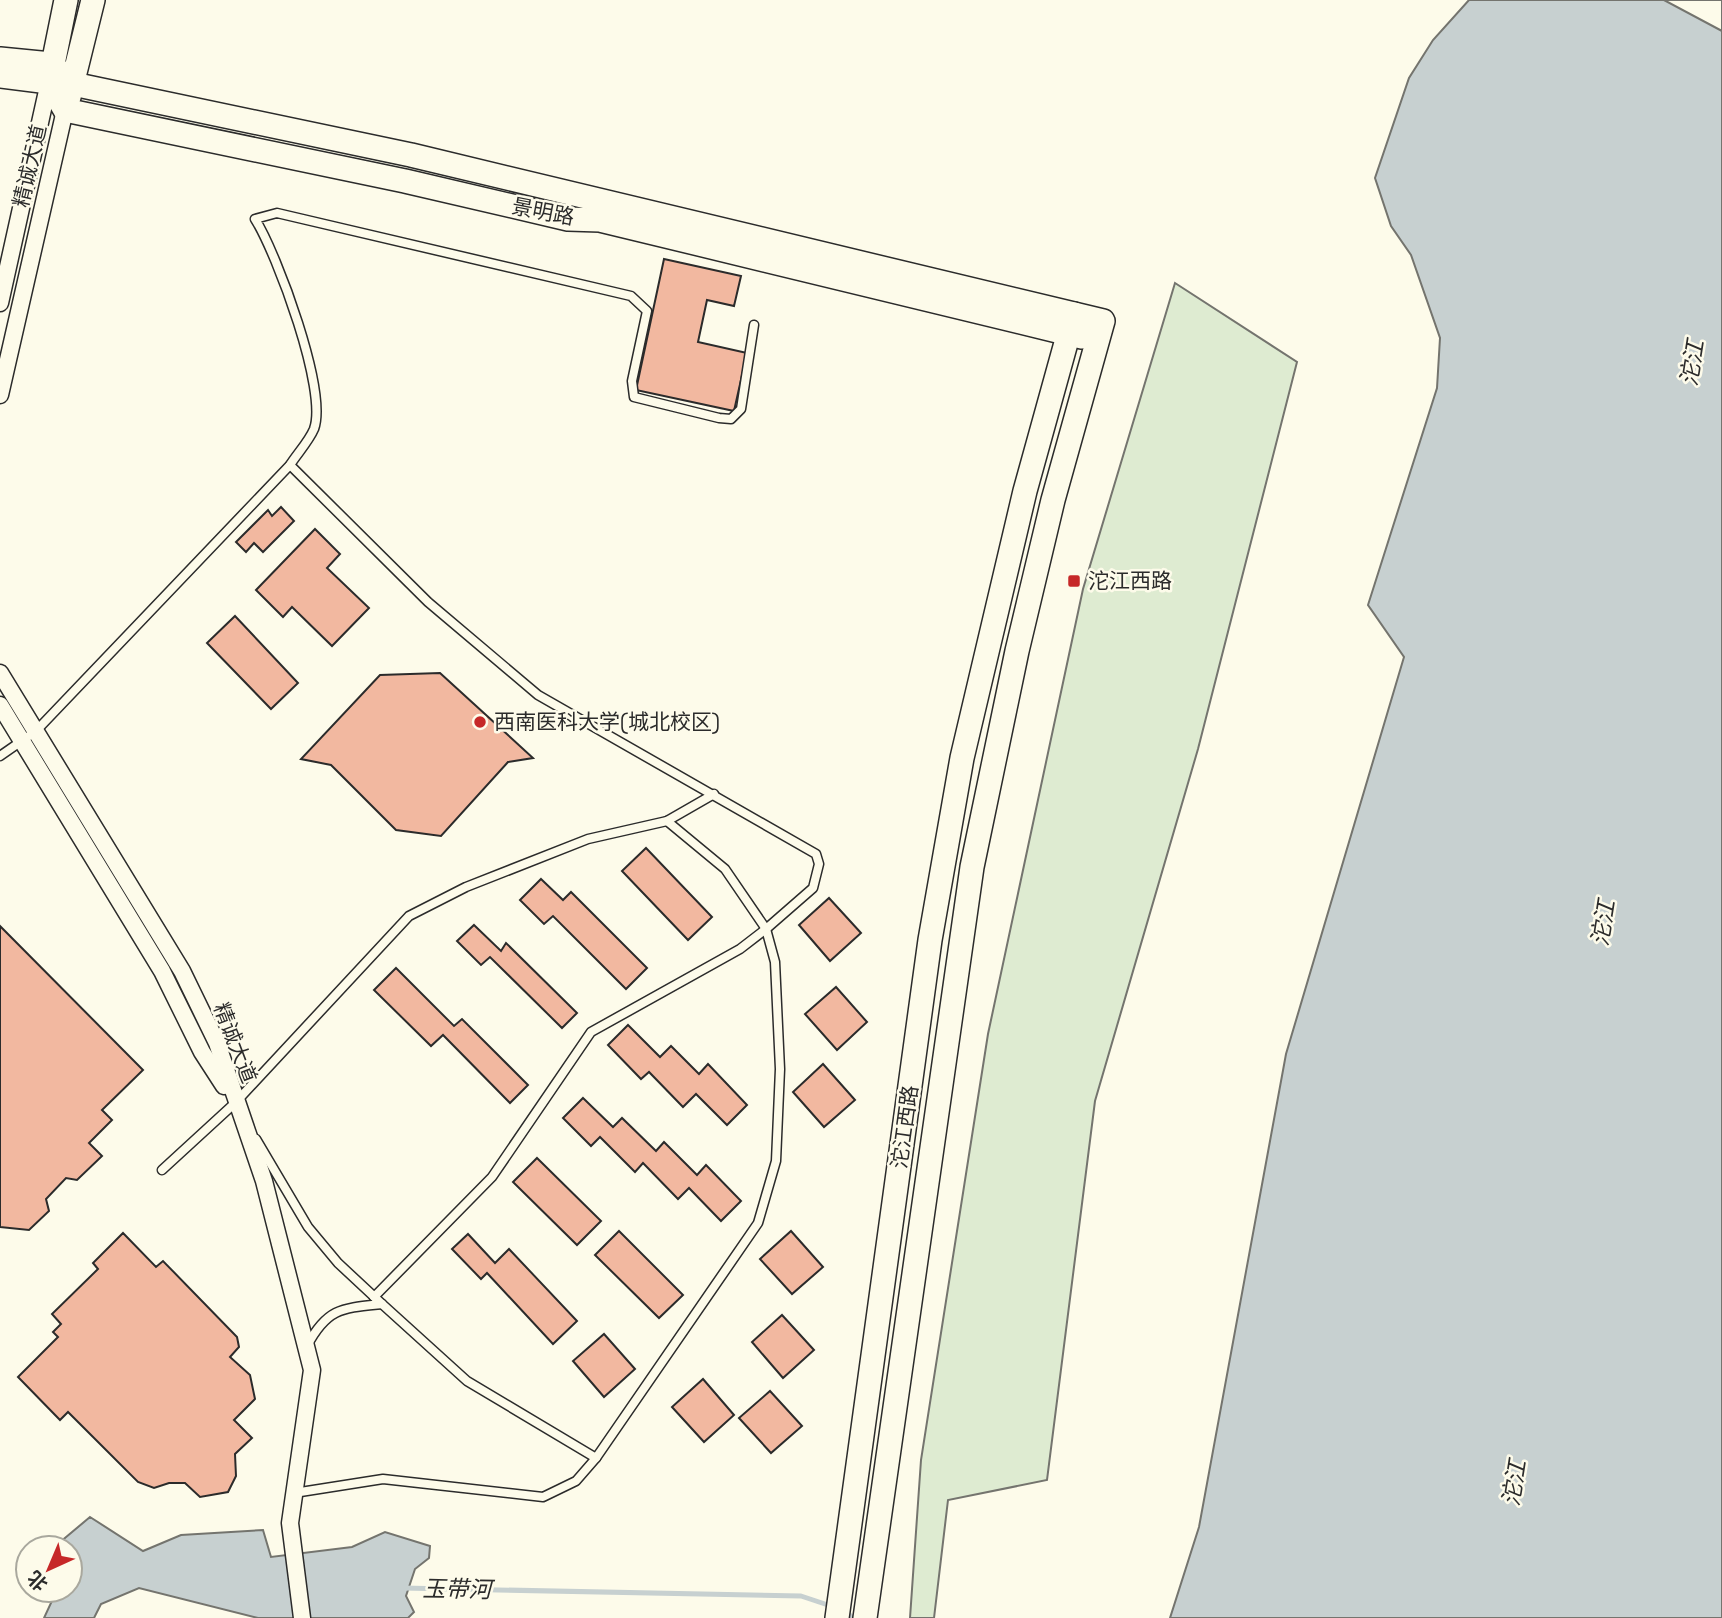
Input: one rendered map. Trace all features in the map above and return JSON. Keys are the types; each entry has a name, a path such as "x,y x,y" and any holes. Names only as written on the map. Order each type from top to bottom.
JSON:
{"main road":[{"path":"65,110 50,73 66,0"},
{"path":"65,110 74,84 93,0"},
{"path":"0,59 50,73"},
{"path":"0,76 50,73"},
{"name":"景明路","path":"50,73 74,84 411,155 1100,331"},
{"name":"景明路","path":"65,110 568,219 600,220 1071,323"},
{"name":"沱江西路","path":"837,1618 845,1538 930,940 962,758 1025,491 1071,323"},
{"name":"沱江西路","path":"865,1618 972,867 1017,651 1053,500 1100,331"}],"street":[{"name":"精诚大道","path":"0,303 50,73"},
{"name":"精诚大道","path":"0,395 65,110"},
{"name":"精诚大道","path":"0,673 30,736 182,971 217,1042 235,1103 264,1181 312,1370 290,1523 302,1618"},
{"name":"精诚大道","path":"0,705 30,736"}],"lane":[{"path":"0,756 30,736 290,464 314,428 314,385 292,303 255,219 277,213 631,296 647,311 632,381 634,397 719,418 731,419 741,409 754,325"},
{"path":"290,464 428,602 538,695 816,854 819,864 813,888 740,949 591,1032 492,1177 374,1297"},
{"path":"162,1170 235,1103 409,916 466,887 588,839 667,821 714,794"},
{"path":"294,1493 383,1479 542,1497 576,1480 596,1458 758,1223 776,1161 780,1069 775,962 766,929 725,869 667,821"},
{"path":"235,1103 308,1227 338,1263 467,1381 596,1458"},
{"path":"307,1346 319,1323 334,1312 382,1304"}],"green space":[{"path":"1175,283 1297,362 1198,749 1095,1101 1047,1480 948,1500 934,1618 910,1618 921,1460 988,1034 1083,589"}],"water":[{"name":"沱江","path":"1469,0 1722,0 1722,1618 1170,1618 1199,1527 1286,1054 1404,657 1368,605 1437,388 1440,338 1411,255 1391,226 1375,178 1409,78 1433,40"},
{"path":"90,1517 143,1551 181,1535 263,1530 271,1557 352,1547 385,1532 430,1546 429,1558 415,1569 406,1596 414,1612 408,1618 258,1618 139,1588 101,1604 94,1618 44,1618 50,1604 84,1604 84,1534 70,1534"}],"pier":[{"path":"1664,0 1722,0 1722,31"}],"building":[{"path":"664,259 741,276 734,306 707,300 698,342 747,353 734,411 636,390"},
{"path":"281,507 294,521 263,552 254,543 246,552 236,542 268,510 272,516"},
{"path":"315,529 340,554 327,568 369,608 332,646 292,607 283,617 256,590"},
{"path":"235,616 298,683 271,709 207,643"},
{"path":"440,673 533,758 508,762 441,836 396,830 331,765 301,759 380,675"},
{"path":"646,848 712,917 688,940 622,871"},
{"path":"541,879 563,900 571,892 647,968 626,989 553,916 544,924 520,900"},
{"path":"829,898 861,933 830,961 799,925"},
{"path":"474,925 501,951 506,943 577,1013 562,1028 490,957 481,965 457,941"},
{"path":"0,926 143,1070 102,1110 112,1120 89,1143 102,1156 77,1180 66,1178 46,1199 49,1211 29,1230 0,1227"},
{"path":"396,968 454,1026 462,1019 528,1085 510,1103 443,1035 431,1046 374,990"},
{"path":"836,987 867,1022 837,1050 805,1014"},
{"path":"628,1025 660,1057 671,1046 699,1074 708,1064 747,1105 727,1125 696,1094 683,1107 649,1072 641,1079 608,1045"},
{"path":"823,1064 855,1100 824,1127 793,1092"},
{"path":"583,1098 613,1127 622,1118 656,1151 664,1142 697,1175 706,1165 741,1201 721,1221 689,1188 678,1199 643,1163 635,1172 600,1137 591,1146 563,1118"},
{"path":"537,1158 601,1221 577,1245 513,1182"},
{"path":"619,1231 683,1295 659,1318 595,1255"},
{"path":"791,1231 823,1267 792,1294 760,1259"},
{"path":"123,1233 156,1267 163,1261 237,1337 239,1347 230,1357 250,1375 255,1399 234,1420 252,1438 235,1454 236,1476 228,1492 200,1497 185,1483 169,1483 154,1488 138,1482 68,1412 60,1420 18,1377 58,1337 53,1332 61,1324 52,1314 98,1269 93,1263"},
{"path":"468,1234 495,1263 509,1249 577,1321 553,1344 487,1273 481,1279 452,1249"},
{"path":"782,1315 814,1350 783,1378 752,1342"},
{"path":"604,1334 635,1369 604,1397 573,1361"},
{"path":"703,1379 734,1415 704,1442 672,1407"},
{"path":"770,1391 802,1426 771,1453 739,1418"}],"waterway":[{"name":"玉带河","path":"402,1588 801,1596 831,1606"},
{"name":"玉带河","path":"844,1610 853,1618"}],"place":[{"name":"沱江西路","path":"1074,581"},
{"name":"西南医科大学(城北校区)","path":"480,722"}]}
